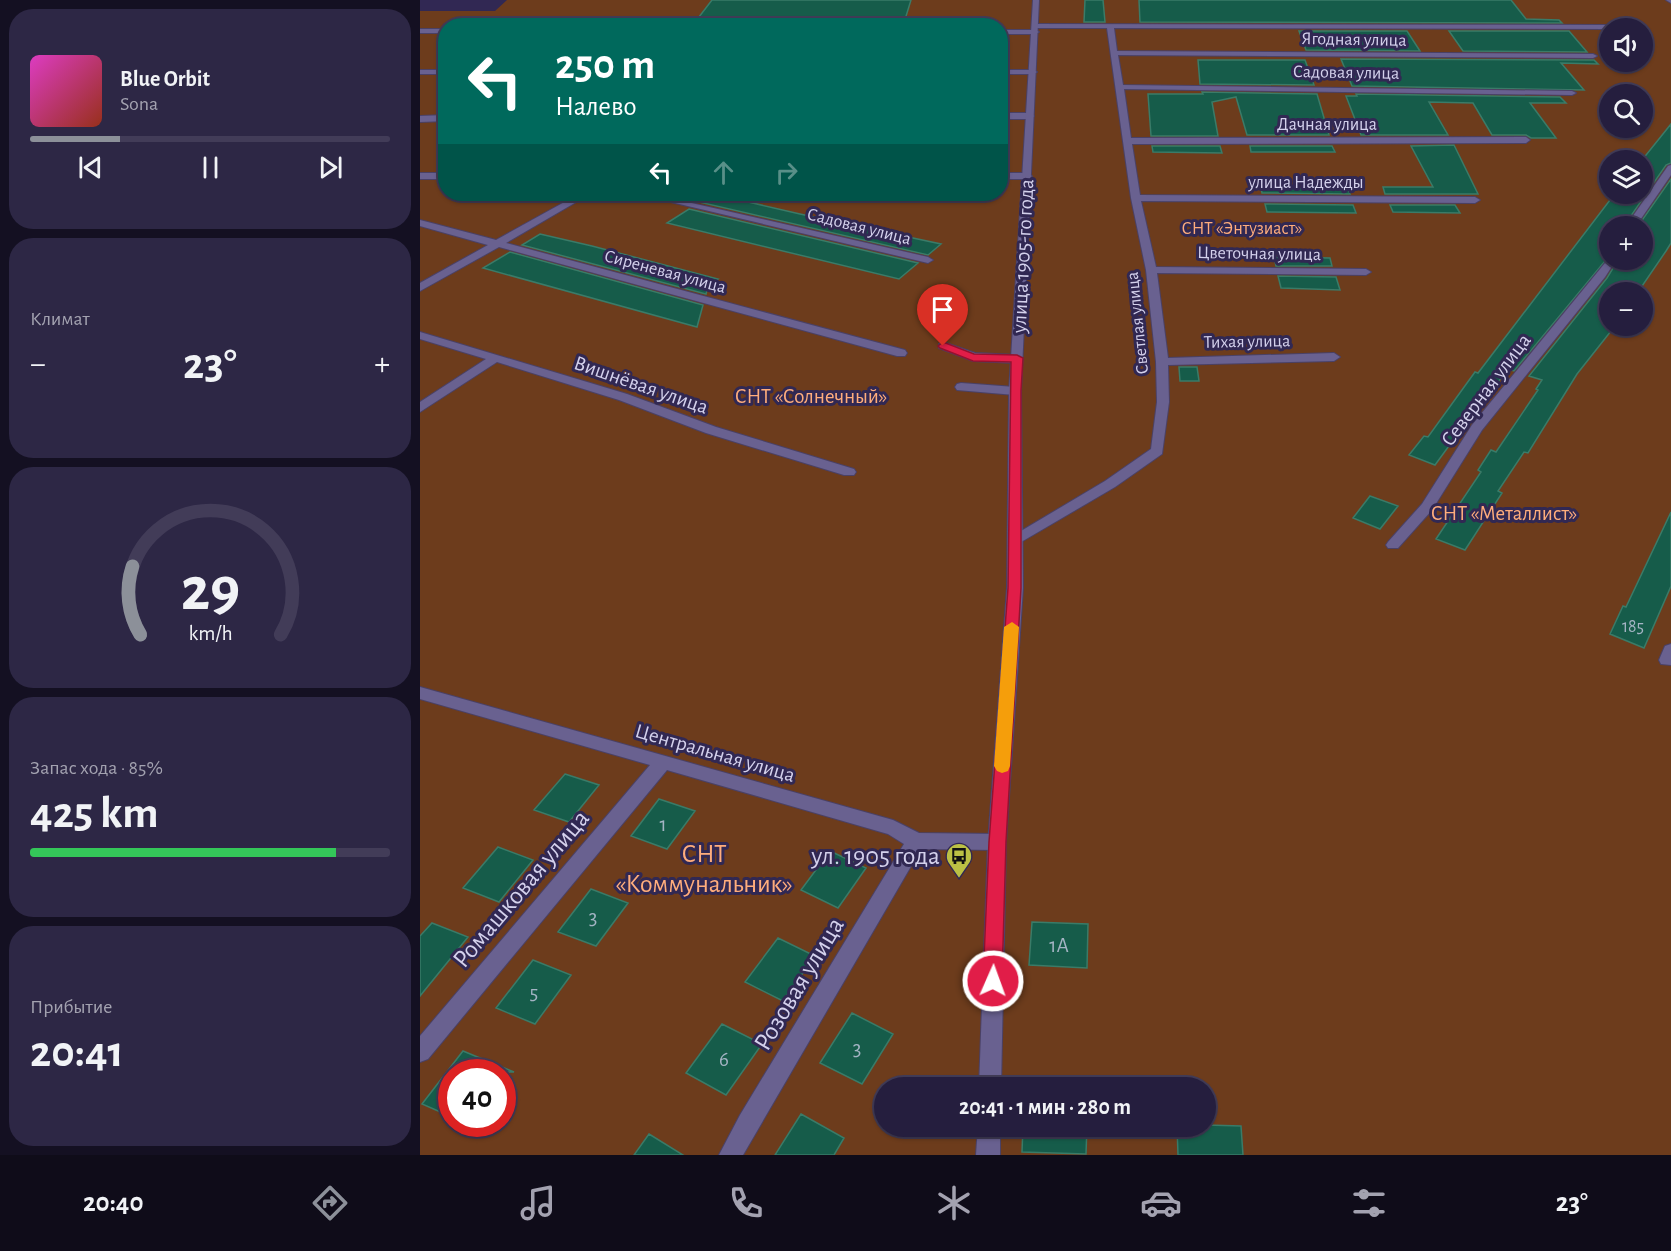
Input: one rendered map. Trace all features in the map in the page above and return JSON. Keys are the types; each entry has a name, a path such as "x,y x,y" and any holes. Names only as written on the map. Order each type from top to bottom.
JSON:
{"street":[{"name":"улица 1905-го года","path":"990,1077 998,842 1016,540 1015,391 1036,0"},
{"path":"1008,31 1110,27 1599,27"},
{"name":"Светлая улица","path":"1016,540 1110,484 1157,451 1163,402 1162,362 1151,270 1127,141 1110,27"},
{"path":"420,31 438,31"},
{"name":"Ягодная улица","path":"1115,52 1593,56"},
{"path":"420,72 438,72"},
{"path":"1008,72 1033,72"},
{"name":"Садовая улица","path":"1120,87 1572,93"},
{"path":"1008,116 1030,116"},
{"path":"420,118 438,118"},
{"name":"Дачная улица","path":"1127,141 1526,140"},
{"path":"1638,216 1671,168"},
{"path":"420,176 438,176"},
{"path":"1008,176 1027,177"},
{"name":"улица Надежды","path":"1137,198 1475,200"},
{"path":"420,288 572,201"},
{"name":"Садовая улица","path":"672,201 928,260"},
{"name":"Сиреневая улица","path":"420,223 901,353"},
{"name":"Цветочная улица","path":"1151,270 1366,273"},
{"name":"Северная улица","path":"1394,545 1427,507 1477,428 1604,270"},
{"name":"Вишнёвая улица","path":"420,335 623,398 711,430 849,472"},
{"path":"943,346 973,357 1017,358"},
{"name":"Тихая улица","path":"1162,362 1334,357"},
{"path":"420,408 495,358"},
{"path":"961,387 1015,391"},
{"name":"Центральная улица","path":"420,693 893,828 916,841 998,842"},
{"name":"Ромашковая улица","path":"420,1052 664,761"},
{"name":"Розовая улица","path":"731,1155 916,841"},
{"path":"988,1155 989,1137"}],"green space":[{"path":"507,0 1671,0 1671,1155 420,1155 420,11 495,11"}],"building":[{"path":"712,0 911,0 905,18 698,18"},
{"path":"1085,0 1103,0 1105,22 1084,22"},
{"path":"1139,0 1511,0 1526,19 1559,20 1562,23 1140,22"},
{"path":"1299,31 1407,31 1420,51 1306,50"},
{"path":"1449,31 1569,31 1587,52 1463,51"},
{"path":"1341,59 1594,60 1598,64 1561,63 1584,90 1352,86"},
{"path":"1198,60 1305,60 1314,85 1200,84"},
{"path":"1202,92 1317,94 1329,135 1247,135 1236,97 1212,102 1218,136 1151,136 1148,94 1203,94"},
{"path":"1356,94 1560,97 1566,103 1530,103 1556,138 1492,135 1473,103 1429,102 1448,135 1361,135 1346,96 1357,96"},
{"path":"1671,124 1671,163 1666,165 1653,184 1653,150 1650,150"},
{"path":"1454,145 1478,194 1385,194 1383,187 1433,187 1411,146"},
{"path":"1152,146 1220,146 1222,153 1153,152"},
{"path":"1250,146 1332,146 1335,152 1251,152"},
{"path":"1671,179 1671,243 1666,251 1645,282 1604,282 1612,270 1653,270 1653,216 1645,216"},
{"path":"1261,188 1348,189 1350,194 1262,193"},
{"path":"744,201 941,244 928,255 699,202"},
{"path":"1265,204 1353,205 1356,213 1267,212"},
{"path":"1607,204 1639,204 1631,216 1599,216 1599,268 1514,371 1507,369 1466,429 1462,428 1435,465 1409,455 1424,436 1428,437 1475,372 1478,373"},
{"path":"1390,205 1455,205 1460,213 1393,212"},
{"path":"689,209 918,263 899,279 667,223"},
{"path":"540,234 718,279 708,286 706,294 522,245"},
{"path":"510,252 703,305 697,327 483,268"},
{"path":"1274,257 1330,258 1332,266 1276,266"},
{"path":"1278,276 1336,277 1340,290 1281,288"},
{"path":"1599,288 1599,336 1607,336 1577,374 1528,453 1524,452 1498,491 1502,493 1465,550 1436,539 1481,472 1478,470 1491,450 1496,452 1538,390 1536,389 1542,380 1529,376"},
{"path":"1179,367 1197,367 1199,381 1180,381"},
{"path":"1370,496 1398,506 1380,529 1353,518"},
{"path":"1671,512 1671,586 1644,648 1610,634 1623,606 1626,607"},
{"path":"565,774 599,785 569,822 534,810"},
{"path":"659,799 695,811 667,849 631,836"},
{"path":"498,847 533,860 499,902 463,888"},
{"path":"830,851 866,868 838,908 801,890"},
{"path":"591,889 628,903 596,946 558,932"},
{"path":"1032,922 1088,924 1087,968 1029,965"},
{"path":"432,923 468,937 420,996 420,936"},
{"path":"778,938 815,956 783,1001 745,982"},
{"path":"533,960 571,975 535,1024 496,1008"},
{"path":"852,1013 893,1034 862,1084 820,1063"},
{"path":"722,1024 762,1044 726,1095 686,1073"},
{"path":"463,1051 482,1059 457,1059"},
{"path":"438,1083 438,1111 422,1104"},
{"path":"801,1114 844,1138 834,1155 775,1155"},
{"path":"1216,1125 1241,1126 1243,1155 1178,1155 1177,1137 1216,1137"},
{"path":"649,1134 683,1155 634,1155"},
{"path":"1023,1137 1087,1137 1086,1154 1022,1152"}],"slow traffic":[{"path":"1002,766 1012,627"}],"place":[{"name":"ул. 1905 года","path":"959,879"}],"route":[{"path":"943,346 973,357 1017,358 1015,588 998,842 993,981"}],"park label":[{"name":"СНТ «Энтузиаст»","path":"1242,229"},
{"name":"СНТ «Солнечный»","path":"811,396"},
{"name":"СНТ «Металлист»","path":"1504,513"},
{"name":"СНТ «Коммунальник»","path":"704,869"}]}
